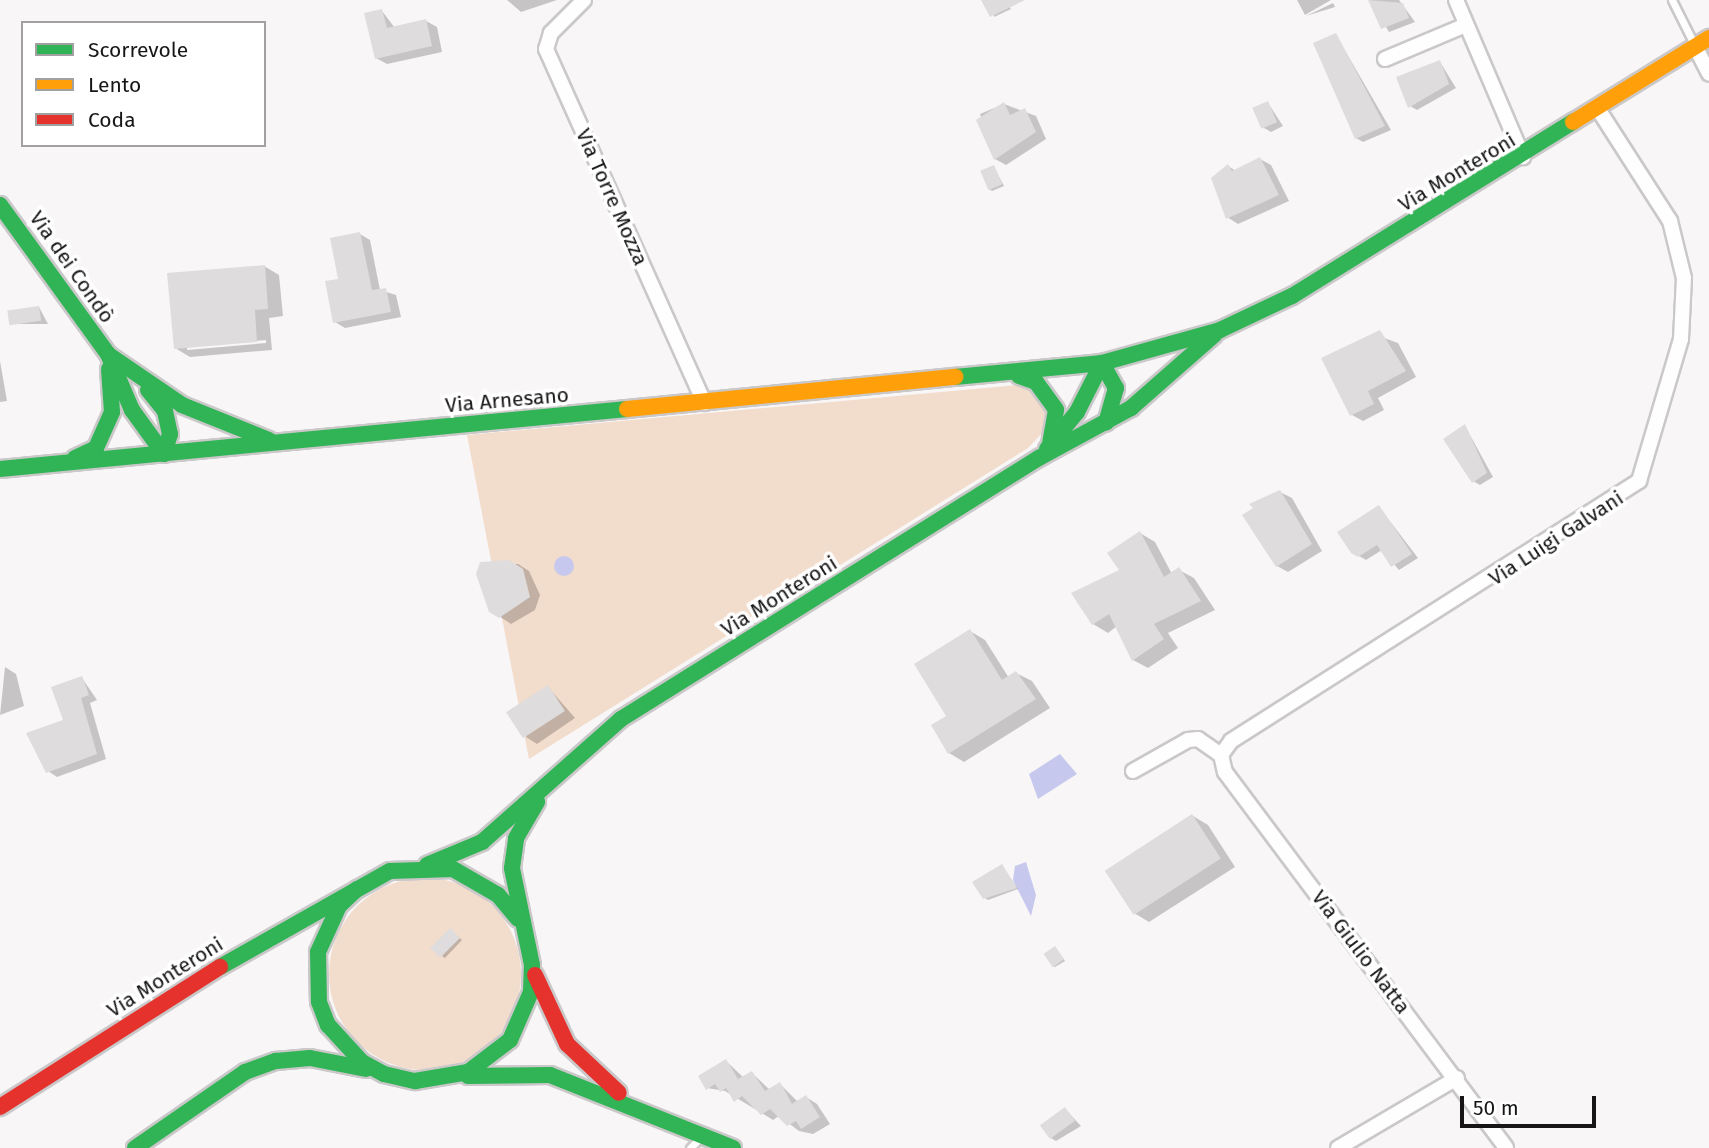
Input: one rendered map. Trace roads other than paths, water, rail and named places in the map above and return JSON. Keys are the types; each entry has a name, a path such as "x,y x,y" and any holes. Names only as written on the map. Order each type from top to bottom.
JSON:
{"main road":[{"name":"Via Monteroni","path":"1019,376 1102,363 1220,330 1292,296 1523,157 1702,42"},
{"name":"Via dei Condò","path":"0,205 108,354 165,411 170,435 164,454"},
{"name":"Via Monteroni","path":"0,1107 277,931 390,871 427,865 482,842 621,719 1044,452 1105,423 1153,392 1220,330"},
{"name":"Via dei Condò","path":"108,354 207,417 286,443"},
{"name":"Via dei Condò","path":"108,354 132,410 164,454"},
{"name":"Via dei Condò","path":"64,463 96,448 112,412 108,354"},
{"name":"Via Monteroni","path":"1044,452 1102,363"},
{"path":"1102,363 1116,388 1105,423"},
{"name":"Via Arnesano","path":"0,469 1019,376"},
{"path":"1019,376 1036,382 1056,410 1044,452"},
{"name":"Via Monteroni","path":"357,888 326,928 317,989 343,1045 384,1074 443,1080 468,1072 510,1040 531,992 532,965 522,926 512,856 549,780"},
{"name":"Via Monteroni","path":"427,865 477,879 510,906 522,926"},
{"path":"532,965 553,1021 584,1065 653,1114"},
{"path":"135,1148 245,1072 276,1061 310,1058 384,1074"},
{"path":"443,1080 521,1071 550,1075 733,1148"}],"street":[{"name":"Via Torre Mozza","path":"584,0 551,33 546,49 704,403"},
{"path":"1455,0 1523,157"},
{"path":"1384,59 1466,25"},
{"path":"1702,42 1709,74"},
{"name":"Via Luigi Galvani","path":"1221,755 1231,741 1639,481 1681,339 1684,278 1670,221 1598,109"},
{"path":"1133,771 1188,740 1198,738 1221,755"},
{"name":"Via Giulio Natta","path":"1221,755 1225,772 1457,1078 1506,1148"},
{"path":"1338,1148 1457,1078"}],"lane":[{"path":"1672,0 1702,42"},
{"path":"690,1148 703,1135"}],"water":[{"path":"564,556 571,559 574,566 571,573 564,576 557,573 554,566 557,559"},
{"path":"1060,754 1077,774 1038,799 1029,774"},
{"path":"1026,862 1036,895 1031,916 1013,880 1015,866"}]}
